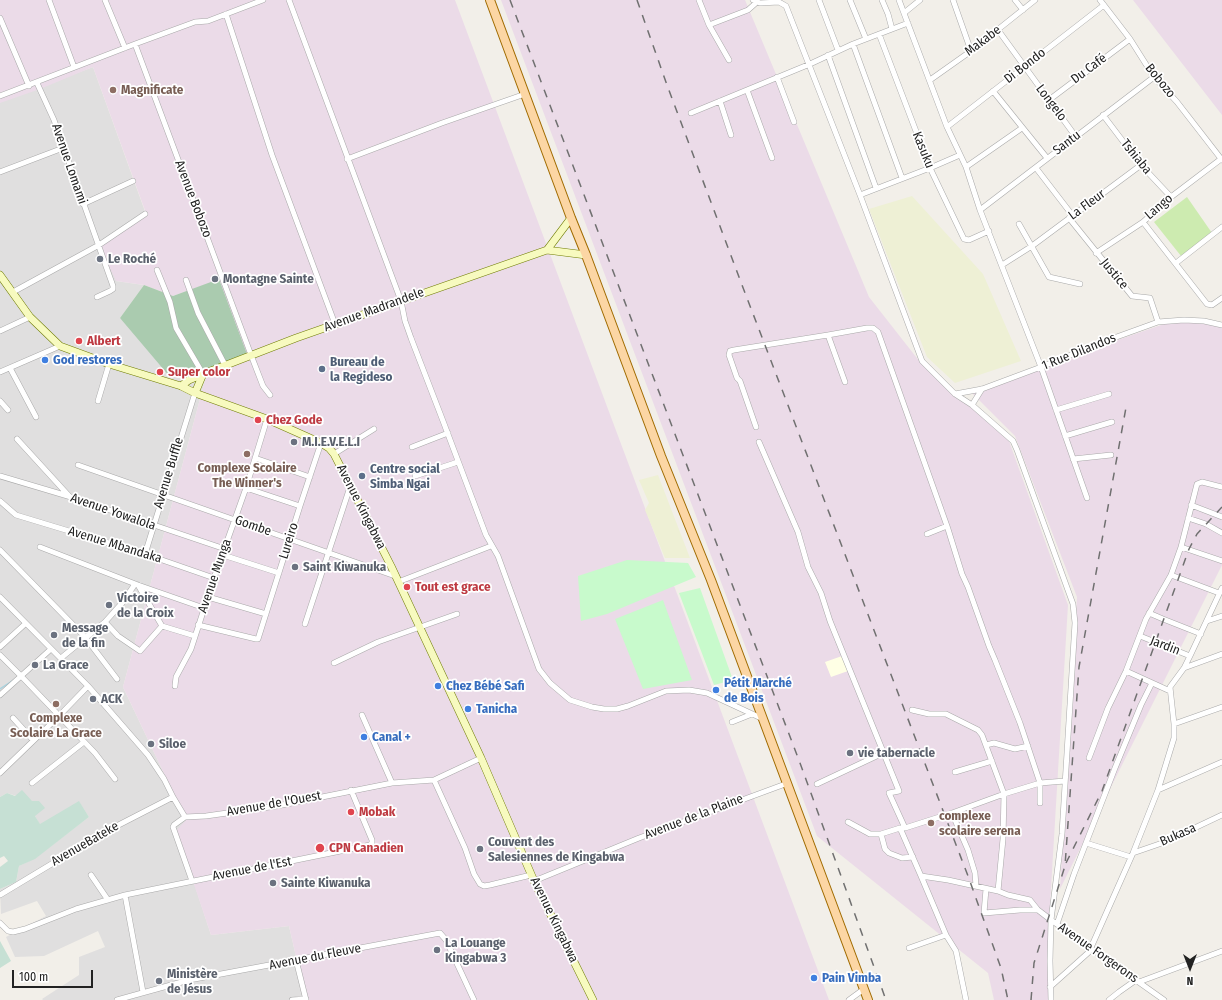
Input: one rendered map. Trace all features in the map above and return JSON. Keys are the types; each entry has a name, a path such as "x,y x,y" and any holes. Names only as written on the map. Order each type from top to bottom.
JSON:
{"main road":[{"path":"490,0 661,456 710,580 761,718 788,783 868,1000"}],"street":[{"path":"49,0 74,67"},
{"path":"105,0 125,48"},
{"path":"0,96 195,22 208,21 263,0"},
{"path":"289,0 401,301 403,313 411,338 483,529 491,546 498,556 539,670 550,683 570,700 604,709 617,709 628,706 666,691 689,690 707,693 761,718"},
{"path":"698,0 709,25 729,60"},
{"path":"819,0 838,50"},
{"path":"850,0 866,39"},
{"path":"882,0 892,29"},
{"path":"899,0 947,126 966,167 980,210 1041,367 1087,498"},
{"path":"904,13 920,0"},
{"path":"952,0 971,50"},
{"path":"1015,0 1023,10"},
{"name":"Makabe","path":"930,80 998,30 1035,0"},
{"name":"Bobozo","path":"1100,0 1130,39 1154,77 1178,102 1221,159"},
{"path":"709,25 748,10 755,1 783,2 786,6 860,194 922,361 955,394 972,405 1008,436 1017,450 1073,604 1075,623 1062,834 1051,920 1051,1000"},
{"name":"Di Bondo","path":"947,126 1104,5"},
{"path":"226,14 272,155 335,324"},
{"path":"0,18 29,86"},
{"path":"691,113 810,64 838,50 908,23"},
{"name":"Longelo","path":"998,30 1076,137"},
{"name":"Kasuku","path":"879,34 930,168 964,239 969,240 989,232"},
{"name":"Du Café","path":"1049,100 1130,39"},
{"name":"Avenue Bobozo","path":"135,44 252,355 264,386 270,395"},
{"path":"853,44 902,178"},
{"path":"828,55 876,188"},
{"path":"777,77 794,122"},
{"name":"Santu","path":"980,210 1154,77"},
{"name":"Avenue Lomami","path":"37,83 54,120 113,286 113,289 110,291 97,296"},
{"path":"747,90 772,158"},
{"path":"993,91 1047,158"},
{"path":"347,159 442,123 525,94"},
{"path":"720,101 731,135"},
{"name":"Tshiaba","path":"1103,115 1141,165 1171,197"},
{"path":"966,167 1022,128"},
{"path":"0,172 63,148"},
{"path":"860,194 930,168 960,155"},
{"name":"Lango","path":"1096,253 1143,222 1171,197 1221,159"},
{"name":"La Fleur","path":"1002,265 1032,246 1141,165"},
{"name":"Justice","path":"1036,168 1096,253 1132,296 1150,298 1158,322"},
{"path":"83,204 133,181"},
{"path":"12,292 99,245 145,214"},
{"path":"571,218 547,250 586,256"},
{"path":"1143,222 1207,304 1212,305 1222,298"},
{"path":"1019,224 1049,277 1080,284"},
{"path":"1176,263 1222,227"},
{"name":"Avenue Madrandele","path":"182,386 189,380 203,374 335,324 547,250"},
{"path":"157,270 170,302 176,328 203,374 194,393"},
{"name":"Avenue Kingabwa","path":"0,275 30,316 60,346 109,364 182,386 194,393 267,419 321,443 334,454 420,627 481,758 532,878 594,1000"},
{"path":"186,280 198,314 225,366"},
{"path":"0,331 30,316"},
{"name":"1 Rue Dilandos","path":"955,394 982,389 1158,322 1184,320 1204,321 1222,325"},
{"path":"756,427 740,381 737,378 729,354 730,351 867,328 874,328 878,332 947,526 962,574 1028,746 1040,783 1040,804"},
{"path":"828,335 845,382"},
{"path":"0,372 60,346"},
{"path":"98,401 109,364"},
{"path":"10,368 36,417"},
{"path":"972,405 982,389"},
{"name":"Avenue Buffle","path":"144,554 194,393"},
{"path":"1056,410 1109,394"},
{"path":"0,401 8,410"},
{"name":"Avenue Munga","path":"175,686 176,677 191,649 246,488 267,419"},
{"path":"1065,436 1112,422"},
{"path":"334,454 374,429"},
{"path":"412,447 448,433"},
{"path":"17,439 71,497"},
{"path":"759,442 798,532 808,567 821,593 830,621 899,791 889,793 912,857 946,934 956,951 966,1000"},
{"name":"Lureiro","path":"198,625 256,640 258,639 321,443"},
{"path":"1074,460 1111,455"},
{"path":"255,458 310,477"},
{"path":"415,476 458,462"},
{"name":"Gombe","path":"78,466 111,476 328,552 397,579"},
{"name":"Avenue Yowalola","path":"0,476 71,497 225,549"},
{"path":"1089,758 1108,708 1126,671 1150,613 1171,575 1181,547 1197,484 1202,482 1222,487"},
{"path":"305,624 350,487"},
{"path":"246,488 300,506"},
{"name":"Avenue Mbandaka","path":"0,501 16,515 144,554 214,578"},
{"path":"1191,505 1222,517"},
{"path":"1188,518 1206,524 1222,533"},
{"path":"927,534 947,526"},
{"path":"397,579 491,546"},
{"path":"40,547 136,584 204,608"},
{"path":"1181,547 1222,561"},
{"path":"0,550 85,637 117,679"},
{"path":"223,555 279,573"},
{"path":"1050,987 1084,958 1091,948 1132,855 1158,790 1174,738 1170,687 1184,668 1220,590 1171,575"},
{"path":"61,658 105,622 123,602 136,584"},
{"path":"136,584 162,626 195,636"},
{"path":"0,597 88,686 148,755 164,779 185,817 174,825 173,828 192,881"},
{"path":"208,597 266,614"},
{"path":"1150,613 1163,620 1200,634"},
{"path":"334,663 378,642 457,614"},
{"path":"1207,621 1222,616"},
{"path":"105,622 118,636 140,651 162,626"},
{"path":"0,647 26,624"},
{"name":"Jardin","path":"1140,636 1190,656"},
{"path":"0,695 51,649"},
{"name":"Jardin","path":"1184,668 1222,654"},
{"path":"0,655 84,742 115,779"},
{"path":"1126,671 1170,691"},
{"path":"1057,924 1086,843 1141,704 1152,683"},
{"path":"0,773 88,686"},
{"path":"1174,724 1222,707"},
{"path":"912,710 929,714 946,714 978,730 982,735 1004,794 1003,839 998,891"},
{"path":"732,722 752,714"},
{"path":"362,715 392,782"},
{"path":"13,718 33,740"},
{"path":"32,784 84,742"},
{"path":"986,745 994,743 1015,749 1028,746"},
{"path":"817,784 883,753"},
{"name":"Avenue de l'Ouest","path":"185,817 206,816 277,806 392,782 434,780 481,758"},
{"path":"955,772 992,761"},
{"path":"1158,790 1222,762"},
{"name":"Avenue de la Plaine","path":"434,780 465,848 474,874 480,884 484,886 532,878 788,783"},
{"path":"848,822 870,834 881,834 952,813 1004,794 1040,783 1065,780"},
{"name":"Avenue de l'Est","path":"0,923 8,931 13,932 25,929 76,909 125,895 370,845 372,840 351,790"},
{"name":"AvenueBateke","path":"0,895 103,833 173,797"},
{"path":"952,813 968,850 975,873 976,886"},
{"name":"Bukasa","path":"1132,855 1222,816"},
{"path":"881,834 885,849 889,853 902,858 912,857"},
{"path":"1086,843 1132,855"},
{"path":"91,875 108,900"},
{"name":"Avenue Forgerons","path":"921,876 976,886 1030,900 1038,910 1051,920 1164,1000"},
{"path":"986,889 984,913 1038,910"},
{"path":"125,895 143,992"},
{"name":"Avenue du Fleuve","path":"117,1000 189,980 440,933 446,940 474,1000"},
{"path":"909,948 946,934"},
{"path":"1108,1000 1118,992 1137,981 1222,951"},
{"path":"292,1000 306,999 296,960"},
{"path":"849,1000 864,989"}],"shaded area":[{"path":"0,0 455,0 829,1000 306,1000 289,926 211,935 176,831 186,820 123,687 208,369 219,280 173,296 144,285 116,281 99,245 147,216 93,67 40,89 0,103"},
{"path":"501,0 745,0 869,297 920,362 1009,441 1068,605 1048,938 1048,1000 994,1000 988,973 817,836"},
{"path":"1133,0 1222,0 1222,115"},
{"path":"93,67 147,217 116,281 144,285 120,318 208,369 123,687 186,820 196,889 211,935 289,926 306,1000 43,1000 42,999 79,975 79,957 105,947 98,931 44,956 15,957 6,937 46,916 37,901 1,914 0,889 16,882 19,866 35,858 89,817 79,802 40,825 35,816 32,801 7,793 0,797 0,102"},
{"path":"912,196 983,274 1021,361 955,383 927,357 869,209"},
{"path":"219,279 247,354 208,369 170,377 120,318 144,285 173,296"},
{"path":"1201,321 1222,326 1222,565 1060,889 1077,597 1015,436 970,391 1164,324"},
{"path":"658,475 690,558 665,558 645,510 649,503 639,480"},
{"path":"842,656 848,671 831,677 825,662"},
{"path":"22,790 32,801 39,801 45,808 35,816 40,824 79,801 89,817 35,859 19,866 16,882 0,889 0,867 8,861 4,856 0,858 0,797 7,793 15,796"},
{"path":"0,941 11,961 0,968"}],"green space":[{"path":"1187,197 1212,233 1181,256 1154,222"},
{"path":"627,560 688,563 696,577 607,614 581,621 578,576"},
{"path":"700,588 733,680 714,685 679,593"},
{"path":"663,600 692,680 643,689 615,619"}],"waterway":[{"path":"0,689 15,679"}],"railway":[{"path":"510,0 800,763 886,1000"},
{"path":"637,0 667,85 742,285 968,876 1001,968 1008,1000"},
{"path":"1031,1000 1034,963 1065,866 1079,667 1127,402"},
{"path":"1066,863 1102,791 1189,549 1197,534 1222,507"}],"place":[{"name":"Magnificate","path":"113,90"},
{"name":"Le Roché","path":"100,259"},
{"name":"Montagne Sainte","path":"215,279"},
{"name":"Albert","path":"79,341"},
{"name":"God restores","path":"45,360"},
{"name":"Bureau de la Regideso","path":"322,369"},
{"name":"Super color","path":"160,372"},
{"name":"Chez Gode","path":"258,420"},
{"name":"M.I.E.V.E.L.I","path":"294,442"},
{"name":"Complexe Scolaire The Winner's","path":"247,454"},
{"name":"Centre social Simba Ngai","path":"362,476"},
{"name":"Saint Kiwanuka","path":"295,567"},
{"name":"Tout est grace","path":"407,587"},
{"name":"Victoire de la Croix","path":"109,605"},
{"name":"Message de la fin","path":"54,635"},
{"name":"La Grace","path":"35,665"},
{"name":"Chez Bébé Safi","path":"438,686"},
{"name":"Pétit Marché de Bois","path":"716,690"},
{"name":"ACK","path":"93,699"},
{"name":"Complexe Scolaire La Grace","path":"56,704"},
{"name":"Tanicha","path":"468,709"},
{"name":"Canal +","path":"364,737"},
{"name":"Siloe","path":"151,744"},
{"name":"vie tabernacle","path":"850,753"},
{"name":"Mobak","path":"351,812"},
{"name":"complexe scolaire serena","path":"931,823"},
{"name":"CPN Canadien","path":"320,848"},
{"name":"Couvent des Salesiennes de Kingabwa","path":"480,849"},
{"name":"Sainte Kiwanuka","path":"273,883"},
{"name":"La Louange Kingabwa 3","path":"437,950"},
{"name":"Pain Vimba","path":"814,978"},
{"name":"Ministère de Jésus","path":"159,981"}]}
